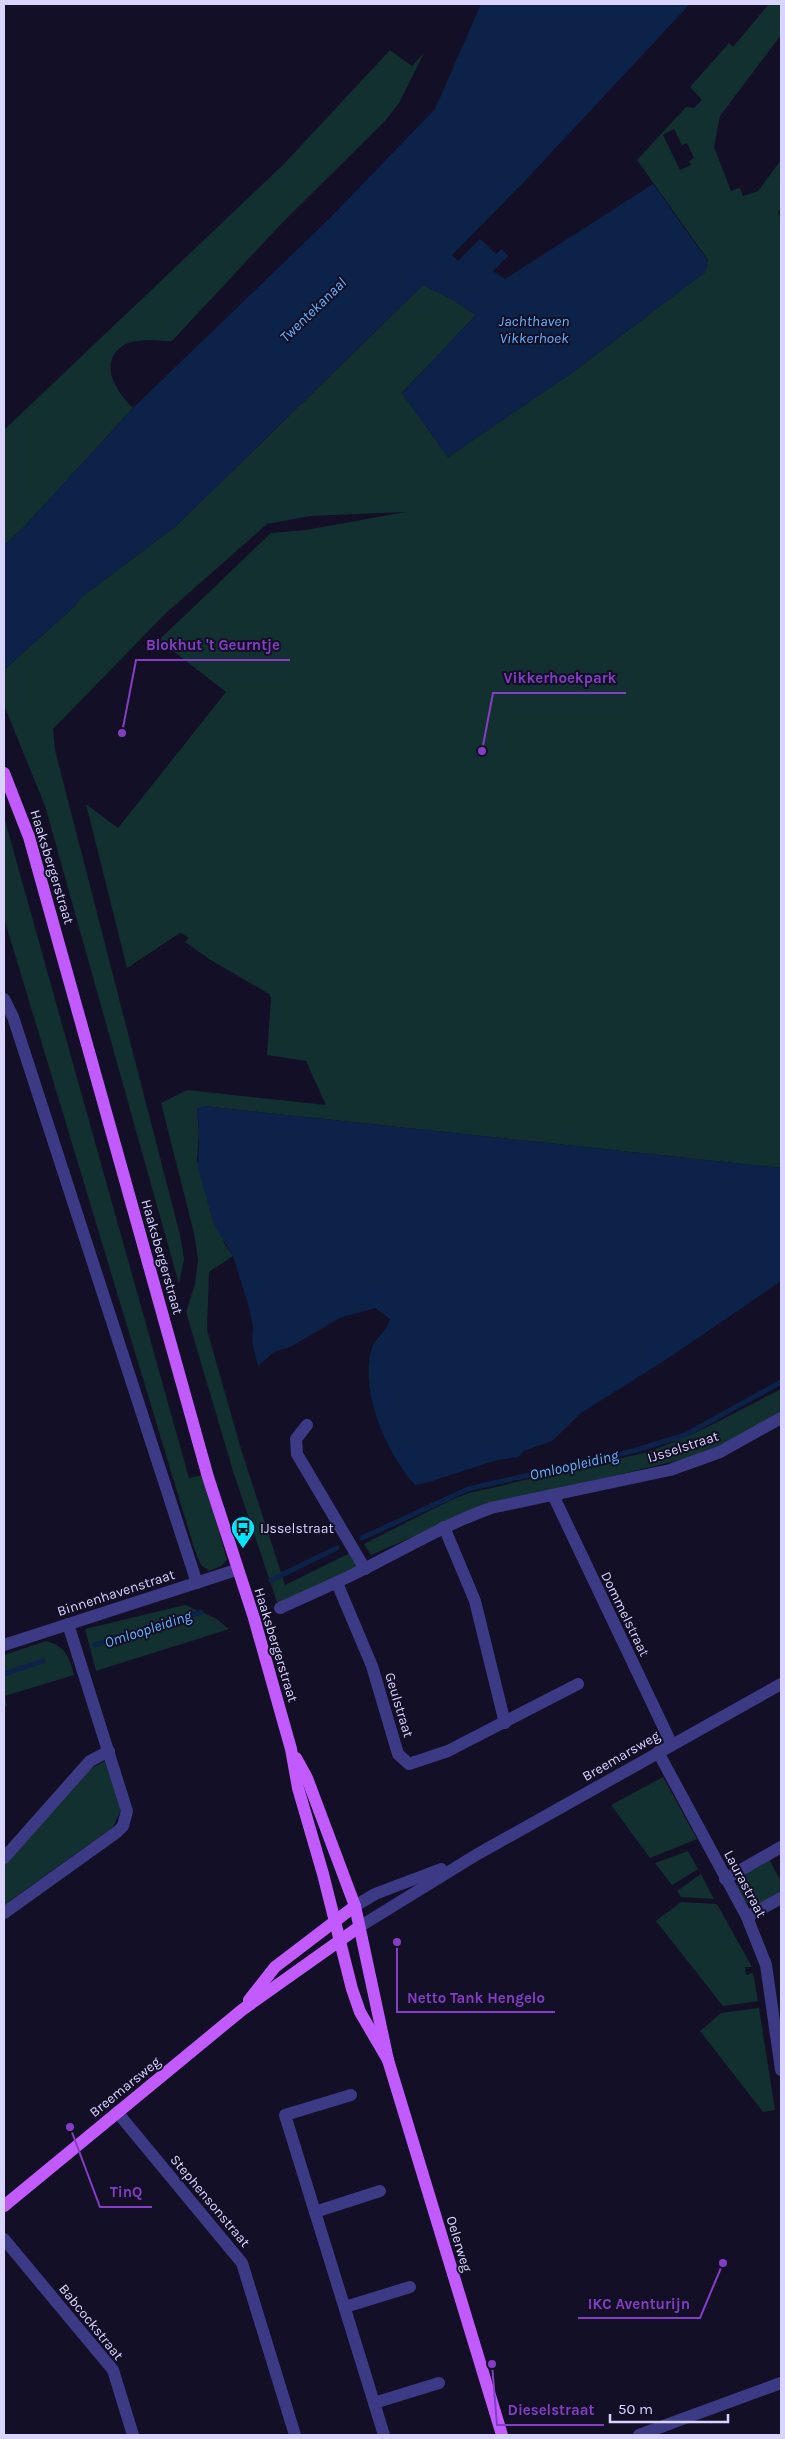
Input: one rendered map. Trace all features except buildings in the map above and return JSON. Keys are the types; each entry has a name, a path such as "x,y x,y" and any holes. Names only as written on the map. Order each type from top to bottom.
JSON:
{"main road":[{"name":"Haaksbergerstraat","path":"4,773 31,846 208,1477 236,1570 254,1618 291,1749 298,1788 335,1921"},
{"name":"Haaksbergerstraat","path":"291,1749 307,1778 355,1906"},
{"name":"Breemarsweg","path":"242,2010 275,1967 355,1906"},
{"name":"Oelerweg","path":"355,1906 388,2060 502,2435"},
{"name":"Oelerweg","path":"335,1921 339,1942 360,2012 388,2060"},
{"name":"Breemarsweg","path":"4,2206 242,2010 359,1927"}],"street":[{"path":"4,999 16,1026 197,1583"},
{"name":"IJsselstraat","path":"280,1608 337,1583 444,1527 492,1508 670,1470 720,1452 781,1418"},
{"path":"307,1425 296,1439 298,1454 364,1569"},
{"name":"Dommelstraat","path":"553,1495 672,1745"},
{"path":"444,1527 475,1601 505,1723"},
{"name":"Binnenhavenstraat","path":"4,1644 236,1570"},
{"name":"Geulstraat","path":"337,1583 372,1666 398,1754 410,1764 448,1751 578,1684"},
{"path":"4,1913 118,1832 123,1826 127,1811 68,1624"},
{"name":"Breemarsweg","path":"359,1927 476,1855 781,1684"},
{"path":"4,1858 90,1761 109,1751"},
{"name":"Laurastraat","path":"658,1752 747,1917 766,1965 779,2044 781,2070"},
{"path":"725,1879 781,1847"},
{"name":"Breemarsweg","path":"355,1906 374,1894 476,1855"},
{"path":"747,1917 781,1898"},
{"path":"351,2094 285,2115 384,2435"},
{"name":"Stephensonstraat","path":"117,2112 242,2263 295,2435"},
{"path":"315,2212 380,2192"},
{"name":"Babcockstraat","path":"4,2239 112,2370 133,2435"},
{"path":"344,2308 410,2287"},
{"path":"374,2404 439,2383"},
{"path":"640,2435 781,2383"}],"green space":[{"path":"769,4 781,4 781,35 720,116 714,147 731,191 740,188 743,196 758,191 781,160 781,208 778,212 781,218 781,1168 203,1106 197,1109 199,1132 197,1160 225,1245 233,1256 209,1272 207,1330 241,1449 285,1585 354,1551 363,1568 279,1608 233,1471 186,1312 195,1284 198,1259 194,1233 161,1103 187,1090 326,1105 306,1061 267,1055 271,998 269,994 209,959 185,942 189,938 180,933 127,968 86,804 118,828 226,692 159,640 271,533 306,530 405,512 310,516 267,524 165,614 53,729 55,750 180,1235 184,1259 179,1284 45,806 4,705 4,670 76,605 79,599 176,526 423,285 453,300 476,315 402,393 448,457 572,373 705,272 708,260 637,160 686,107 694,108 702,100 690,87 729,43 733,47","holes":["674,129 682,145 687,143 694,158 689,161 691,165 680,170 663,135"]},
{"path":"390,50 412,66 424,53 399,103 384,122 281,224 172,341 136,341 126,344 117,351 112,358 112,376 115,385 133,408 24,527 4,546 4,430 284,164"},
{"path":"4,817 189,1478 203,1475 227,1560 221,1566 209,1571 201,1565 195,1551 4,918"},
{"path":"781,1389 781,1413 724,1444 692,1457 474,1510 371,1555 364,1544 449,1501 469,1493 644,1453 662,1447 714,1424"},
{"path":"185,1605 215,1618 229,1629 96,1671 85,1629"},
{"path":"46,1641 58,1646 66,1653 74,1675 5,1696 7,1706 4,1707 4,1655"},
{"path":"105,1761 121,1810 113,1827 4,1905 4,1866 88,1770"},
{"path":"663,1777 697,1839 650,1858 611,1805"},
{"path":"688,1851 698,1869 672,1885 655,1863"},
{"path":"769,1859 779,1878 781,1877 781,1892 755,1906 751,1905 740,1895 737,1881 739,1877"},
{"path":"701,1874 714,1899 681,1897 677,1891"},
{"path":"681,1902 717,1904 752,1967 745,1967 746,1975 753,1973 758,2001 723,2006 656,1921"},
{"path":"759,2008 775,2110 763,2112 700,2031 721,2013"}],"water":[{"path":"481,4 690,4 522,184 452,255 458,261 480,239 496,254 502,249 508,256 493,271 505,279 653,184 708,261 705,272 572,373 448,457 402,393 476,315 453,300 423,285 176,526 79,599 76,605 4,670 4,546 24,527 133,408 331,217 435,109"},
{"path":"203,1106 781,1168 781,1281 670,1357 581,1413 552,1441 524,1451 518,1457 497,1460 415,1485 395,1457 386,1440 378,1422 369,1385 371,1351 390,1319 375,1308 340,1318 292,1346 274,1352 258,1366 252,1342 253,1327 249,1307 233,1256 214,1225 198,1168 199,1132 197,1109"}],"waterway":[{"name":"Omloopleiding","path":"362,1538 468,1489 633,1451 685,1435 781,1382"},
{"name":"Omloopleiding","path":"271,1580 337,1548"},
{"name":"Omloopleiding","path":"95,1645 201,1612"},
{"name":"Omloopleiding","path":"4,1674 43,1661"}],"place":[{"name":"Blokhut 't Geurntje","path":"122,733"},
{"name":"Vikkerhoekpark","path":"482,751"},
{"name":"IJsselstraat","path":"243,1549"},
{"name":"Netto Tank Hengelo","path":"397,1942"},
{"name":"TinQ","path":"70,2127"},
{"name":"IKC Aventurijn","path":"723,2263"},
{"name":"Dieselstraat","path":"492,2364"}],"water label":[{"name":"Twentekanaal","path":"313,310"},
{"name":"Jachthaven Vikkerhoek","path":"534,330"}]}
